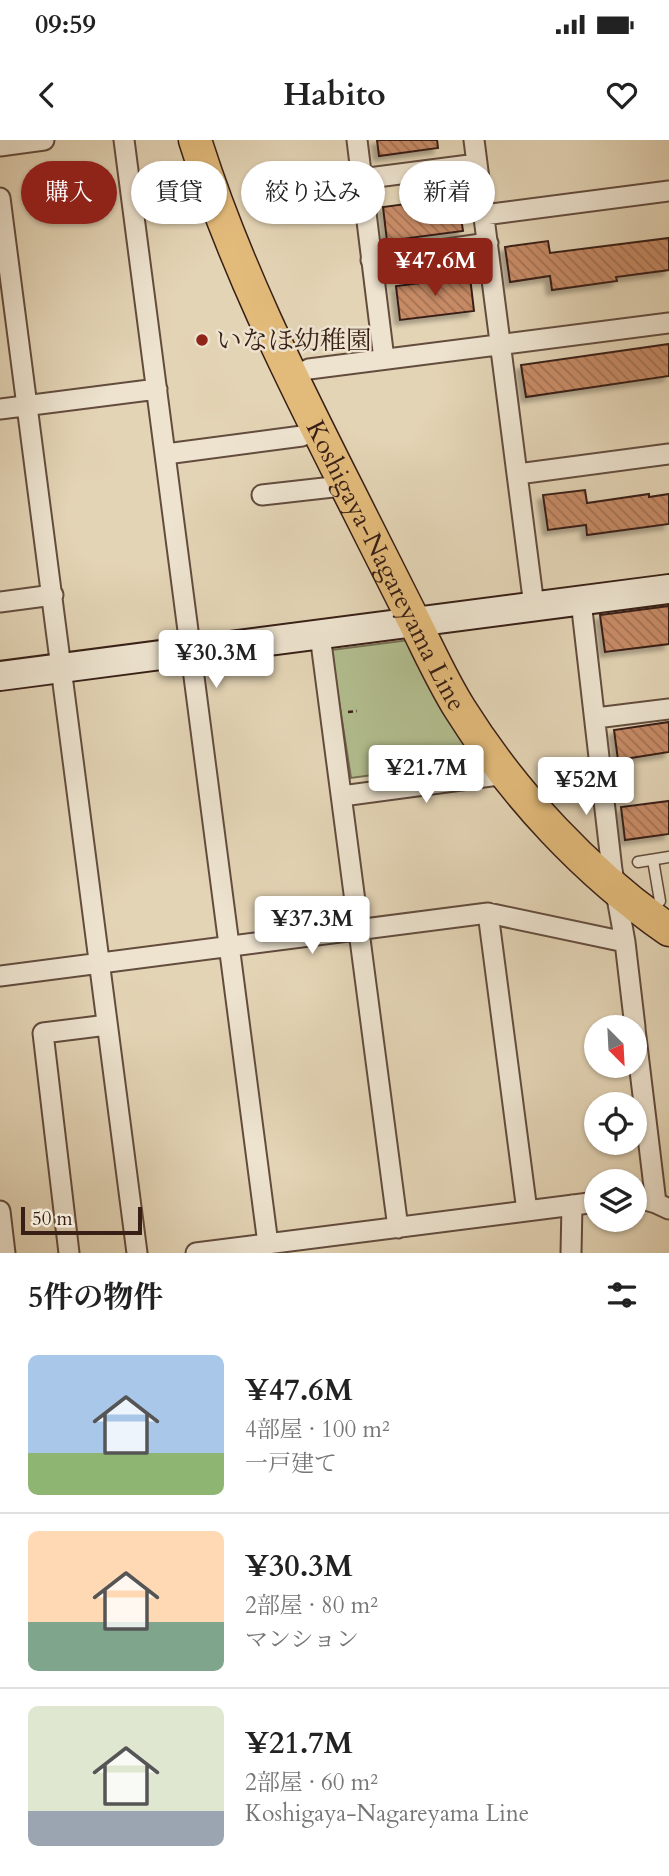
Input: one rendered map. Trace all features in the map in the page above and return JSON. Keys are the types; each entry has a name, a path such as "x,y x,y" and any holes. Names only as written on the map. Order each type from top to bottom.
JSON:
{"main road":[{"name":"Koshigaya-Nagareyama Line","path":"195,140 233,249 292,377 459,708 506,774 557,834 616,889 664,916"}],"street":[{"path":"0,146 44,140"},
{"path":"124,140 268,1244"},
{"path":"357,140 360,161"},
{"path":"474,140 477,161"},
{"path":"495,214 669,191"},
{"path":"0,198 137,1253"},
{"path":"368,224 384,359"},
{"path":"485,224 534,606"},
{"path":"372,260 488,243"},
{"path":"292,377 309,369 669,323"},
{"path":"0,409 157,389"},
{"path":"166,454 302,436 317,429"},
{"path":"518,474 669,454"},
{"path":"262,495 333,487 344,481"},
{"path":"0,676 191,651 280,632 320,635 669,589"},
{"path":"0,602 52,595"},
{"path":"581,601 633,1015"},
{"path":"320,635 398,1228"},
{"path":"596,718 669,709"},
{"path":"342,796 506,774"},
{"path":"0,976 488,913 625,942"},
{"path":"488,913 527,1211"},
{"path":"69,1253 43,1033 107,1025"},
{"path":"643,1078 662,1206"},
{"path":"196,1253 584,1204"},
{"path":"571,1253 572,1205"},
{"path":"0,1211 5,1253"}],"lane":[{"path":"638,862 669,857"},
{"path":"653,859 664,916"}],"green space":[{"path":"409,640 435,696 476,761 351,778 331,650"}],"building":[{"path":"377,140 437,140 438,148 379,156"},
{"path":"399,205 399,224 462,224 463,231 387,241 385,207"},
{"path":"669,238 669,270 552,290 550,276 510,282 505,247 548,241 550,253"},
{"path":"470,277 474,311 400,320 396,286"},
{"path":"669,344 669,376 526,397 521,365"},
{"path":"585,490 587,503 649,494 649,497 669,494 669,524 587,535 586,525 548,530 543,495"},
{"path":"669,606 669,644 605,652 600,615"},
{"path":"669,722 669,752 618,760 614,730"},
{"path":"669,801 669,834 625,840 621,807"}],"place":[{"name":"いなほ幼稚園","path":"202,340"}]}
